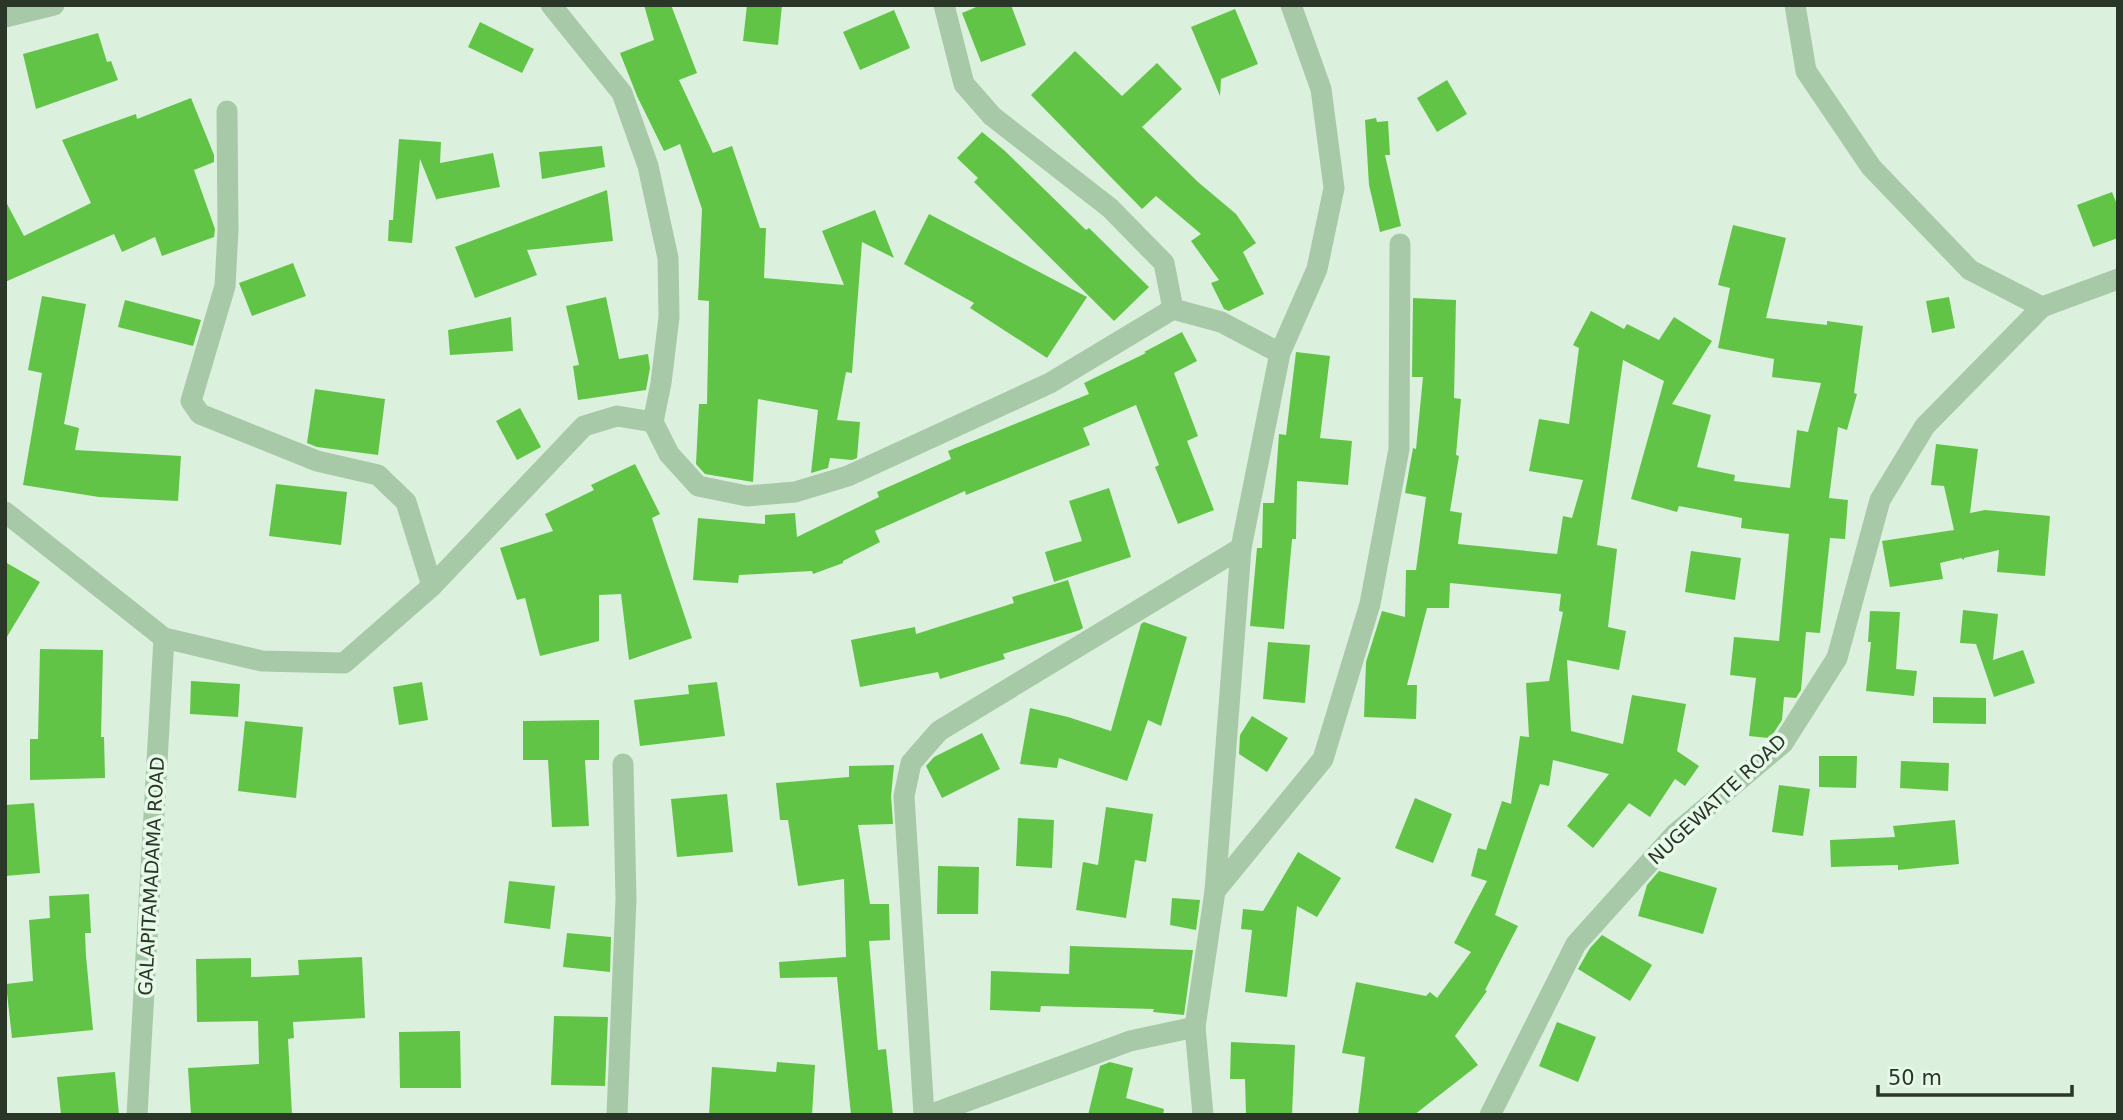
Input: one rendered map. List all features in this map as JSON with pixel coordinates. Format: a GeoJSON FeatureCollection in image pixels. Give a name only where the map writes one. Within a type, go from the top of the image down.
{"type":"FeatureCollection","features":[{"type":"Feature","properties":{"kind":"street"},"geometry":{"type":"LineString","coordinates":[[5,17],[54,5]]}},
{"type":"Feature","properties":{"kind":"street"},"geometry":{"type":"LineString","coordinates":[[551,5],[622,93],[648,166],[668,258],[669,317],[653,422],[670,454],[698,486],[747,496],[795,492],[848,476],[1050,383],[1173,309],[1221,322],[1280,353]]}},
{"type":"Feature","properties":{"kind":"street"},"geometry":{"type":"LineString","coordinates":[[944,5],[964,84],[992,116],[1110,208],[1164,263],[1173,309]]}},
{"type":"Feature","properties":{"kind":"street"},"geometry":{"type":"LineString","coordinates":[[1203,1115],[1195,1027],[1215,891],[1241,548],[1280,353],[1317,269],[1334,188],[1321,89],[1291,5]]}},
{"type":"Feature","properties":{"kind":"street"},"geometry":{"type":"LineString","coordinates":[[1795,5],[1806,71],[1871,167],[1970,270],[2042,307],[2118,279]]}},
{"type":"Feature","properties":{"kind":"street"},"geometry":{"type":"LineString","coordinates":[[227,111],[228,230],[225,286],[191,401],[200,414],[317,461],[378,475],[406,502],[432,586]]}},
{"type":"Feature","properties":{"kind":"street"},"geometry":{"type":"LineString","coordinates":[[1215,891],[1323,759],[1370,604],[1399,449],[1400,244]]}},
{"type":"Feature","properties":{"kind":"street","name":"NUGEWATTE ROAD"},"geometry":{"type":"LineString","coordinates":[[1490,1115],[1576,944],[1675,834],[1783,743],[1837,658],[1880,500],[1925,426],[2042,307]]}},
{"type":"Feature","properties":{"kind":"street"},"geometry":{"type":"LineString","coordinates":[[5,512],[164,638],[262,661],[344,663],[432,586],[584,426],[617,416],[653,422]]}},
{"type":"Feature","properties":{"kind":"street"},"geometry":{"type":"LineString","coordinates":[[1195,1027],[1130,1041],[926,1115],[904,796],[911,763],[939,731],[1241,548]]}},
{"type":"Feature","properties":{"kind":"street","name":"GALAPITAMADAMA ROAD"},"geometry":{"type":"LineString","coordinates":[[137,1115],[164,638]]}},
{"type":"Feature","properties":{"kind":"street"},"geometry":{"type":"LineString","coordinates":[[617,1115],[626,899],[623,764]]}},
{"type":"Feature","properties":{"kind":"building"},"geometry":{"type":"Polygon","coordinates":[[[644,5],[671,5],[697,73],[679,80],[713,153],[732,146],[760,228],[766,228],[764,278],[844,285],[822,231],[875,210],[894,258],[862,242],[852,373],[846,372],[837,420],[860,422],[857,458],[830,458],[828,468],[811,473],[818,410],[758,399],[753,482],[705,474],[696,464],[699,404],[707,404],[709,301],[698,300],[702,209],[680,144],[664,151],[637,96],[620,53],[654,40],[644,5]]]}},
{"type":"Feature","properties":{"kind":"building"},"geometry":{"type":"Polygon","coordinates":[[[747,5],[782,5],[778,45],[743,41],[747,5]]]}},
{"type":"Feature","properties":{"kind":"building"},"geometry":{"type":"Polygon","coordinates":[[[981,5],[1011,5],[1026,45],[981,62],[962,13],[981,5]]]}},
{"type":"Feature","properties":{"kind":"building"},"geometry":{"type":"Polygon","coordinates":[[[1235,9],[1258,64],[1221,79],[1220,96],[1191,27],[1235,9]]]}},
{"type":"Feature","properties":{"kind":"building"},"geometry":{"type":"Polygon","coordinates":[[[894,10],[910,48],[860,70],[843,32],[894,10]]]}},
{"type":"Feature","properties":{"kind":"building"},"geometry":{"type":"Polygon","coordinates":[[[480,22],[534,49],[522,73],[468,47],[480,22]]]}},
{"type":"Feature","properties":{"kind":"building"},"geometry":{"type":"Polygon","coordinates":[[[98,33],[107,62],[111,61],[118,80],[36,109],[23,54],[98,33]]]}},
{"type":"Feature","properties":{"kind":"building"},"geometry":{"type":"Polygon","coordinates":[[[1075,51],[1122,96],[1157,63],[1182,89],[1142,127],[1198,182],[1236,214],[1256,243],[1243,252],[1264,294],[1229,311],[1224,309],[1211,283],[1219,280],[1191,241],[1201,234],[1156,196],[1142,209],[1031,95],[1075,51]]]}},
{"type":"Feature","properties":{"kind":"building"},"geometry":{"type":"Polygon","coordinates":[[[1447,80],[1467,114],[1437,132],[1417,98],[1447,80]]]}},
{"type":"Feature","properties":{"kind":"building"},"geometry":{"type":"Polygon","coordinates":[[[191,98],[214,155],[214,162],[194,170],[215,229],[214,237],[162,256],[155,237],[122,252],[114,234],[5,282],[5,200],[24,236],[91,203],[62,140],[136,114],[137,119],[191,98]]]}},
{"type":"Feature","properties":{"kind":"building"},"geometry":{"type":"Polygon","coordinates":[[[1376,118],[1377,122],[1388,121],[1390,155],[1385,155],[1401,226],[1380,232],[1369,185],[1365,120],[1376,118]]]}},
{"type":"Feature","properties":{"kind":"building"},"geometry":{"type":"Polygon","coordinates":[[[982,132],[1086,230],[1089,228],[1149,287],[1114,321],[974,182],[978,178],[957,158],[982,132]]]}},
{"type":"Feature","properties":{"kind":"building"},"geometry":{"type":"Polygon","coordinates":[[[399,139],[441,142],[440,163],[493,153],[500,187],[437,201],[420,159],[412,243],[388,241],[389,220],[393,220],[399,139]]]}},
{"type":"Feature","properties":{"kind":"building"},"geometry":{"type":"Polygon","coordinates":[[[602,146],[605,167],[542,179],[539,152],[602,146]]]}},
{"type":"Feature","properties":{"kind":"building"},"geometry":{"type":"Polygon","coordinates":[[[607,190],[613,241],[527,250],[537,275],[475,298],[455,247],[607,190]]]}},
{"type":"Feature","properties":{"kind":"building"},"geometry":{"type":"Polygon","coordinates":[[[2112,192],[2118,207],[2118,238],[2093,247],[2077,205],[2112,192]]]}},
{"type":"Feature","properties":{"kind":"building"},"geometry":{"type":"Polygon","coordinates":[[[929,214],[1087,297],[1047,358],[970,308],[974,303],[904,264],[929,214]]]}},
{"type":"Feature","properties":{"kind":"building"},"geometry":{"type":"Polygon","coordinates":[[[1733,225],[1786,238],[1766,318],[1863,326],[1854,393],[1857,394],[1847,430],[1838,427],[1829,498],[1848,500],[1845,539],[1830,538],[1820,633],[1806,632],[1801,690],[1796,698],[1784,697],[1782,720],[1773,734],[1768,738],[1749,736],[1756,678],[1730,675],[1734,637],[1779,641],[1789,534],[1741,528],[1742,518],[1679,506],[1677,512],[1631,499],[1664,381],[1623,360],[1597,545],[1617,549],[1608,627],[1626,631],[1619,670],[1567,660],[1571,731],[1623,744],[1632,695],[1686,704],[1677,751],[1699,766],[1685,786],[1675,779],[1650,817],[1629,803],[1593,848],[1567,826],[1609,774],[1553,760],[1549,786],[1540,784],[1495,915],[1518,926],[1485,990],[1487,991],[1455,1036],[1478,1065],[1414,1115],[1358,1115],[1365,1057],[1342,1053],[1356,982],[1426,996],[1430,992],[1437,998],[1471,952],[1454,943],[1487,881],[1471,876],[1478,848],[1486,850],[1502,801],[1511,804],[1520,736],[1529,737],[1526,683],[1549,681],[1563,612],[1559,611],[1561,594],[1450,583],[1449,608],[1427,608],[1407,685],[1417,685],[1416,719],[1364,717],[1366,662],[1382,611],[1405,617],[1406,570],[1416,570],[1426,497],[1405,493],[1413,448],[1416,449],[1423,377],[1412,377],[1413,298],[1456,300],[1454,398],[1461,399],[1456,455],[1459,456],[1450,511],[1462,513],[1458,544],[1557,554],[1563,516],[1572,518],[1583,480],[1529,471],[1539,419],[1569,424],[1579,348],[1573,345],[1591,311],[1624,329],[1627,324],[1659,340],[1674,317],[1712,341],[1672,404],[1711,415],[1697,467],[1735,475],[1734,481],[1790,488],[1797,430],[1808,432],[1821,383],[1772,377],[1774,359],[1718,348],[1730,288],[1718,285],[1733,225]]]}},
{"type":"Feature","properties":{"kind":"building"},"geometry":{"type":"Polygon","coordinates":[[[293,263],[306,296],[252,316],[239,283],[293,263]]]}},
{"type":"Feature","properties":{"kind":"building"},"geometry":{"type":"Polygon","coordinates":[[[42,296],[86,304],[64,424],[79,428],[75,450],[181,456],[178,501],[99,497],[23,485],[42,373],[28,370],[42,296]]]}},
{"type":"Feature","properties":{"kind":"building"},"geometry":{"type":"Polygon","coordinates":[[[606,297],[619,359],[648,354],[650,368],[646,390],[578,400],[573,366],[579,365],[566,306],[606,297]]]}},
{"type":"Feature","properties":{"kind":"building"},"geometry":{"type":"Polygon","coordinates":[[[1949,297],[1955,328],[1932,333],[1926,301],[1949,297]]]}},
{"type":"Feature","properties":{"kind":"building"},"geometry":{"type":"Polygon","coordinates":[[[125,300],[201,320],[193,346],[118,327],[125,300]]]}},
{"type":"Feature","properties":{"kind":"building"},"geometry":{"type":"Polygon","coordinates":[[[511,317],[513,351],[450,355],[448,330],[511,317]]]}},
{"type":"Feature","properties":{"kind":"building"},"geometry":{"type":"Polygon","coordinates":[[[1182,332],[1197,361],[1174,373],[1198,436],[1187,441],[1214,510],[1178,524],[1155,467],[1159,465],[1136,405],[1083,428],[1090,445],[966,495],[965,491],[875,531],[880,542],[843,563],[813,574],[812,571],[739,575],[738,583],[693,580],[698,518],[765,524],[765,515],[795,513],[797,537],[879,497],[877,492],[951,459],[948,451],[1089,394],[1084,383],[1182,332]]]}},
{"type":"Feature","properties":{"kind":"building"},"geometry":{"type":"Polygon","coordinates":[[[1296,352],[1330,356],[1320,438],[1352,441],[1348,485],[1297,481],[1296,539],[1292,539],[1284,629],[1250,626],[1257,548],[1262,548],[1263,503],[1274,503],[1279,434],[1286,435],[1296,352]]]}},
{"type":"Feature","properties":{"kind":"building"},"geometry":{"type":"Polygon","coordinates":[[[315,389],[385,399],[378,455],[317,447],[307,443],[315,389]]]}},
{"type":"Feature","properties":{"kind":"building"},"geometry":{"type":"Polygon","coordinates":[[[520,408],[541,447],[517,460],[496,421],[520,408]]]}},
{"type":"Feature","properties":{"kind":"building"},"geometry":{"type":"Polygon","coordinates":[[[1936,444],[1978,449],[1970,513],[1985,510],[2050,516],[2045,576],[1997,572],[1999,550],[1964,560],[1961,558],[1940,563],[1943,579],[1890,587],[1882,541],[1954,530],[1944,486],[1931,485],[1936,444]]]}},
{"type":"Feature","properties":{"kind":"building"},"geometry":{"type":"Polygon","coordinates":[[[635,464],[660,514],[652,518],[692,638],[629,660],[621,594],[599,595],[599,641],[540,656],[525,598],[517,600],[500,548],[553,531],[545,514],[594,490],[591,485],[635,464]]]}},
{"type":"Feature","properties":{"kind":"building"},"geometry":{"type":"Polygon","coordinates":[[[276,484],[347,492],[341,545],[269,536],[276,484]]]}},
{"type":"Feature","properties":{"kind":"building"},"geometry":{"type":"Polygon","coordinates":[[[1109,488],[1131,557],[1054,582],[1045,552],[1082,541],[1069,501],[1109,488]]]}},
{"type":"Feature","properties":{"kind":"building"},"geometry":{"type":"Polygon","coordinates":[[[1691,551],[1741,558],[1735,600],[1685,592],[1691,551]]]}},
{"type":"Feature","properties":{"kind":"building"},"geometry":{"type":"Polygon","coordinates":[[[5,562],[40,582],[5,640],[5,562]]]}},
{"type":"Feature","properties":{"kind":"building"},"geometry":{"type":"Polygon","coordinates":[[[1068,580],[1083,628],[1080,630],[1003,654],[1005,659],[940,679],[938,672],[860,687],[851,640],[915,627],[916,634],[1014,603],[1012,597],[1068,580]]]}},
{"type":"Feature","properties":{"kind":"building"},"geometry":{"type":"Polygon","coordinates":[[[1963,610],[1998,614],[1993,660],[2023,650],[2035,683],[1994,697],[1976,644],[1960,643],[1963,610]]]}},
{"type":"Feature","properties":{"kind":"building"},"geometry":{"type":"Polygon","coordinates":[[[1870,611],[1900,612],[1896,669],[1917,671],[1914,696],[1866,691],[1871,642],[1868,642],[1870,611]]]}},
{"type":"Feature","properties":{"kind":"building"},"geometry":{"type":"Polygon","coordinates":[[[1144,622],[1187,637],[1161,726],[1148,720],[1127,781],[1059,758],[1057,768],[1020,764],[1030,708],[1111,731],[1141,624],[1144,622]]]}},
{"type":"Feature","properties":{"kind":"building"},"geometry":{"type":"Polygon","coordinates":[[[1268,642],[1310,645],[1305,703],[1263,699],[1268,642]]]}},
{"type":"Feature","properties":{"kind":"building"},"geometry":{"type":"Polygon","coordinates":[[[40,649],[103,650],[101,737],[104,737],[105,778],[30,780],[30,739],[38,739],[40,649]]]}},
{"type":"Feature","properties":{"kind":"building"},"geometry":{"type":"Polygon","coordinates":[[[191,681],[240,684],[238,717],[190,714],[191,681]]]}},
{"type":"Feature","properties":{"kind":"building"},"geometry":{"type":"Polygon","coordinates":[[[422,682],[428,720],[399,725],[393,687],[422,682]]]}},
{"type":"Feature","properties":{"kind":"building"},"geometry":{"type":"Polygon","coordinates":[[[717,682],[725,736],[640,746],[634,700],[689,694],[688,685],[717,682]]]}},
{"type":"Feature","properties":{"kind":"building"},"geometry":{"type":"Polygon","coordinates":[[[1933,697],[1986,698],[1986,724],[1933,723],[1933,697]]]}},
{"type":"Feature","properties":{"kind":"building"},"geometry":{"type":"Polygon","coordinates":[[[1252,716],[1288,738],[1267,772],[1239,754],[1240,735],[1252,716]]]}},
{"type":"Feature","properties":{"kind":"building"},"geometry":{"type":"Polygon","coordinates":[[[599,720],[599,760],[585,760],[589,826],[552,827],[548,760],[523,760],[523,721],[599,720]]]}},
{"type":"Feature","properties":{"kind":"building"},"geometry":{"type":"Polygon","coordinates":[[[245,721],[303,727],[296,798],[238,791],[245,721]]]}},
{"type":"Feature","properties":{"kind":"building"},"geometry":{"type":"Polygon","coordinates":[[[982,733],[1000,769],[942,798],[926,766],[934,757],[982,733]]]}},
{"type":"Feature","properties":{"kind":"building"},"geometry":{"type":"Polygon","coordinates":[[[1819,756],[1857,756],[1856,788],[1819,787],[1819,756]]]}},
{"type":"Feature","properties":{"kind":"building"},"geometry":{"type":"Polygon","coordinates":[[[1901,761],[1949,763],[1948,791],[1900,788],[1901,761]]]}},
{"type":"Feature","properties":{"kind":"building"},"geometry":{"type":"Polygon","coordinates":[[[894,765],[891,796],[893,824],[858,825],[870,904],[889,904],[890,940],[869,941],[878,1050],[886,1049],[893,1115],[851,1115],[837,977],[780,978],[779,962],[846,957],[844,879],[798,886],[788,820],[780,820],[776,783],[849,777],[849,766],[894,765]]]}},
{"type":"Feature","properties":{"kind":"building"},"geometry":{"type":"Polygon","coordinates":[[[1779,785],[1810,789],[1803,836],[1772,832],[1779,785]]]}},
{"type":"Feature","properties":{"kind":"building"},"geometry":{"type":"Polygon","coordinates":[[[727,794],[733,852],[677,857],[671,799],[727,794]]]}},
{"type":"Feature","properties":{"kind":"building"},"geometry":{"type":"Polygon","coordinates":[[[1415,798],[1452,814],[1433,863],[1395,848],[1415,798]]]}},
{"type":"Feature","properties":{"kind":"building"},"geometry":{"type":"Polygon","coordinates":[[[34,803],[40,873],[5,876],[5,805],[34,803]]]}},
{"type":"Feature","properties":{"kind":"building"},"geometry":{"type":"Polygon","coordinates":[[[1106,807],[1153,814],[1146,862],[1135,860],[1126,918],[1076,910],[1083,862],[1098,865],[1106,807]]]}},
{"type":"Feature","properties":{"kind":"building"},"geometry":{"type":"Polygon","coordinates":[[[1018,818],[1054,820],[1052,868],[1016,866],[1018,818]]]}},
{"type":"Feature","properties":{"kind":"building"},"geometry":{"type":"Polygon","coordinates":[[[1955,820],[1959,864],[1898,870],[1898,865],[1831,867],[1830,840],[1895,837],[1893,826],[1955,820]]]}},
{"type":"Feature","properties":{"kind":"building"},"geometry":{"type":"Polygon","coordinates":[[[1298,852],[1341,878],[1317,917],[1297,906],[1287,997],[1245,992],[1252,930],[1241,929],[1243,909],[1263,911],[1298,852]]]}},
{"type":"Feature","properties":{"kind":"building"},"geometry":{"type":"Polygon","coordinates":[[[938,866],[979,867],[978,914],[937,914],[938,866]]]}},
{"type":"Feature","properties":{"kind":"building"},"geometry":{"type":"Polygon","coordinates":[[[1659,871],[1717,888],[1703,934],[1638,916],[1647,885],[1659,871]]]}},
{"type":"Feature","properties":{"kind":"building"},"geometry":{"type":"Polygon","coordinates":[[[509,881],[555,886],[550,929],[504,923],[509,881]]]}},
{"type":"Feature","properties":{"kind":"building"},"geometry":{"type":"Polygon","coordinates":[[[89,894],[91,933],[85,933],[93,1030],[12,1038],[6,984],[33,981],[29,920],[50,918],[49,896],[89,894]]]}},
{"type":"Feature","properties":{"kind":"building"},"geometry":{"type":"Polygon","coordinates":[[[1172,898],[1200,900],[1196,930],[1170,925],[1172,898]]]}},
{"type":"Feature","properties":{"kind":"building"},"geometry":{"type":"Polygon","coordinates":[[[567,933],[611,937],[610,972],[563,967],[567,933]]]}},
{"type":"Feature","properties":{"kind":"building"},"geometry":{"type":"Polygon","coordinates":[[[1602,935],[1652,965],[1630,1001],[1578,969],[1590,948],[1602,935]]]}},
{"type":"Feature","properties":{"kind":"building"},"geometry":{"type":"Polygon","coordinates":[[[1070,946],[1193,950],[1184,1015],[1153,1012],[1154,1009],[1041,1006],[1040,1012],[990,1010],[991,971],[1069,974],[1070,946]]]}},
{"type":"Feature","properties":{"kind":"building"},"geometry":{"type":"Polygon","coordinates":[[[362,957],[365,1018],[293,1022],[294,1038],[288,1039],[292,1115],[191,1115],[188,1068],[259,1064],[258,1021],[197,1022],[196,959],[251,958],[251,977],[299,975],[298,960],[362,957]]]}},
{"type":"Feature","properties":{"kind":"building"},"geometry":{"type":"Polygon","coordinates":[[[554,1016],[608,1017],[605,1086],[551,1085],[554,1016]]]}},
{"type":"Feature","properties":{"kind":"building"},"geometry":{"type":"Polygon","coordinates":[[[1557,1022],[1596,1037],[1578,1082],[1539,1066],[1557,1022]]]}},
{"type":"Feature","properties":{"kind":"building"},"geometry":{"type":"Polygon","coordinates":[[[460,1031],[461,1088],[400,1088],[399,1032],[460,1031]]]}},
{"type":"Feature","properties":{"kind":"building"},"geometry":{"type":"Polygon","coordinates":[[[1231,1042],[1295,1045],[1292,1115],[1246,1115],[1245,1079],[1230,1079],[1231,1042]]]}},
{"type":"Feature","properties":{"kind":"building"},"geometry":{"type":"Polygon","coordinates":[[[777,1062],[815,1065],[812,1115],[709,1115],[712,1067],[776,1072],[777,1062]]]}},
{"type":"Feature","properties":{"kind":"building"},"geometry":{"type":"Polygon","coordinates":[[[1110,1062],[1133,1068],[1126,1098],[1164,1109],[1163,1115],[1088,1115],[1100,1066],[1110,1062]]]}},
{"type":"Feature","properties":{"kind":"building"},"geometry":{"type":"Polygon","coordinates":[[[115,1072],[119,1115],[61,1115],[57,1077],[115,1072]]]}}]}
